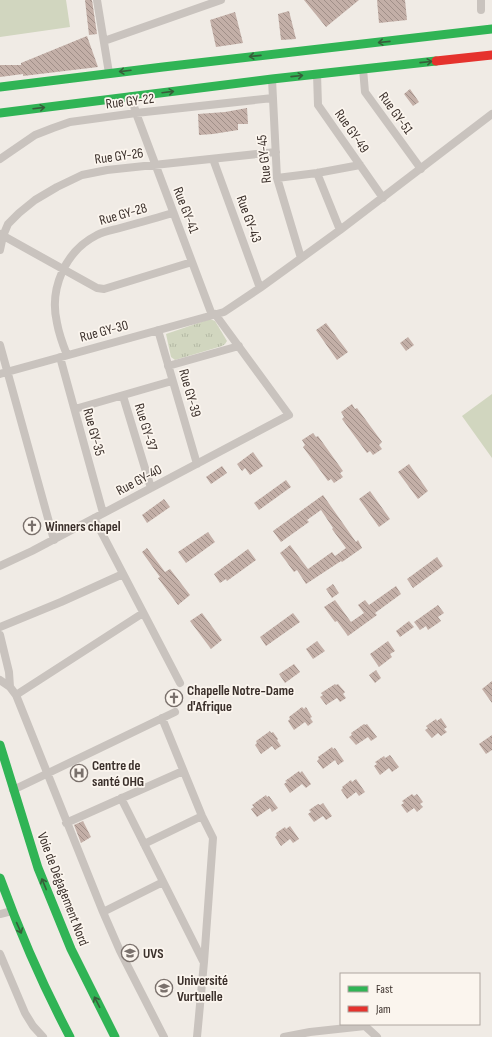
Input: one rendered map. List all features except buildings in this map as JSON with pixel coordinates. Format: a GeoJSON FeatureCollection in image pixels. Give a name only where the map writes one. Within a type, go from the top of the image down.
{"type":"FeatureCollection","features":[{"type":"Feature","properties":{"kind":"main road"},"geometry":{"type":"LineString","coordinates":[[0,87],[492,29]]}},
{"type":"Feature","properties":{"kind":"main road"},"geometry":{"type":"LineString","coordinates":[[0,113],[272,79],[492,55]]}},
{"type":"Feature","properties":{"kind":"main road","name":"Voie de Dégagement Nord"},"geometry":{"type":"LineString","coordinates":[[0,745],[38,868],[51,902],[71,949],[115,1037]]}},
{"type":"Feature","properties":{"kind":"main road"},"geometry":{"type":"LineString","coordinates":[[0,878],[12,911],[70,1037]]}},
{"type":"Feature","properties":{"kind":"street"},"geometry":{"type":"LineString","coordinates":[[97,0],[109,73]]}},
{"type":"Feature","properties":{"kind":"street"},"geometry":{"type":"LineString","coordinates":[[104,41],[221,0]]}},
{"type":"Feature","properties":{"kind":"street"},"geometry":{"type":"LineString","coordinates":[[481,0],[481,10]]}},
{"type":"Feature","properties":{"kind":"street","name":"Rue GY-51"},"geometry":{"type":"LineString","coordinates":[[363,69],[365,92],[421,169]]}},
{"type":"Feature","properties":{"kind":"street","name":"Rue GY-49"},"geometry":{"type":"LineString","coordinates":[[317,74],[318,105],[383,198]]}},
{"type":"Feature","properties":{"kind":"street","name":"Rue GY-45"},"geometry":{"type":"LineString","coordinates":[[272,79],[277,178],[301,258]]}},
{"type":"Feature","properties":{"kind":"street","name":"Rue GY-41"},"geometry":{"type":"LineString","coordinates":[[130,96],[173,213],[214,315],[239,346],[289,415]]}},
{"type":"Feature","properties":{"kind":"street","name":"Rue GY-22"},"geometry":{"type":"LineString","coordinates":[[0,159],[36,135],[70,122],[273,98]]}},
{"type":"Feature","properties":{"kind":"street","name":"Rue GY-30"},"geometry":{"type":"LineString","coordinates":[[3,373],[224,312],[340,230],[492,114]]}},
{"type":"Feature","properties":{"kind":"street","name":"Rue GY-26"},"geometry":{"type":"LineString","coordinates":[[0,250],[2,235],[8,224],[18,213],[35,200],[82,175],[107,170],[155,164],[276,152]]}},
{"type":"Feature","properties":{"kind":"street","name":"Rue GY-43"},"geometry":{"type":"LineString","coordinates":[[213,159],[260,288]]}},
{"type":"Feature","properties":{"kind":"street"},"geometry":{"type":"LineString","coordinates":[[277,178],[317,173],[360,165]]}},
{"type":"Feature","properties":{"kind":"street"},"geometry":{"type":"LineString","coordinates":[[317,173],[340,230]]}},
{"type":"Feature","properties":{"kind":"street","name":"Rue GY-28"},"geometry":{"type":"LineString","coordinates":[[64,356],[56,323],[55,305],[57,284],[69,259],[76,251],[97,235],[173,213]]}},
{"type":"Feature","properties":{"kind":"street"},"geometry":{"type":"LineString","coordinates":[[2,235],[97,288],[104,289],[192,262]]}},
{"type":"Feature","properties":{"kind":"street","name":"Rue GY-39"},"geometry":{"type":"LineString","coordinates":[[158,330],[197,464]]}},
{"type":"Feature","properties":{"kind":"street"},"geometry":{"type":"LineString","coordinates":[[0,345],[3,373],[54,540]]}},
{"type":"Feature","properties":{"kind":"street"},"geometry":{"type":"LineString","coordinates":[[168,366],[239,346]]}},
{"type":"Feature","properties":{"kind":"street","name":"Rue GY-35"},"geometry":{"type":"LineString","coordinates":[[64,356],[75,409],[103,513]]}},
{"type":"Feature","properties":{"kind":"street"},"geometry":{"type":"LineString","coordinates":[[75,409],[172,381]]}},
{"type":"Feature","properties":{"kind":"street","name":"Rue GY-37"},"geometry":{"type":"LineString","coordinates":[[122,396],[151,488]]}},
{"type":"Feature","properties":{"kind":"street","name":"Rue GY-40"},"geometry":{"type":"LineString","coordinates":[[0,566],[54,540],[289,415]]}},
{"type":"Feature","properties":{"kind":"street"},"geometry":{"type":"LineString","coordinates":[[94,518],[180,683]]}},
{"type":"Feature","properties":{"kind":"street"},"geometry":{"type":"LineString","coordinates":[[0,627],[123,574]]}},
{"type":"Feature","properties":{"kind":"street"},"geometry":{"type":"LineString","coordinates":[[16,695],[143,612]]}},
{"type":"Feature","properties":{"kind":"street"},"geometry":{"type":"LineString","coordinates":[[0,635],[9,672],[10,687]]}},
{"type":"Feature","properties":{"kind":"street"},"geometry":{"type":"LineString","coordinates":[[0,680],[10,687],[16,695],[102,912],[120,951],[164,1037]]}},
{"type":"Feature","properties":{"kind":"street"},"geometry":{"type":"LineString","coordinates":[[14,790],[175,712]]}},
{"type":"Feature","properties":{"kind":"street"},"geometry":{"type":"LineString","coordinates":[[162,718],[202,816],[213,838],[197,1037]]}},
{"type":"Feature","properties":{"kind":"street"},"geometry":{"type":"LineString","coordinates":[[66,823],[183,771]]}},
{"type":"Feature","properties":{"kind":"street"},"geometry":{"type":"LineString","coordinates":[[121,798],[204,962]]}},
{"type":"Feature","properties":{"kind":"street"},"geometry":{"type":"LineString","coordinates":[[144,844],[202,816]]}},
{"type":"Feature","properties":{"kind":"street"},"geometry":{"type":"LineString","coordinates":[[102,912],[164,882]]}},
{"type":"Feature","properties":{"kind":"street"},"geometry":{"type":"LineString","coordinates":[[0,914],[12,911]]}},
{"type":"Feature","properties":{"kind":"street"},"geometry":{"type":"LineString","coordinates":[[0,954],[25,1013],[33,1026],[43,1037]]}},
{"type":"Feature","properties":{"kind":"street"},"geometry":{"type":"LineString","coordinates":[[284,1037],[310,1032],[365,1026],[377,1037]]}},
{"type":"Feature","properties":{"kind":"green space"},"geometry":{"type":"Polygon","coordinates":[[[0,0],[66,0],[70,27],[0,37],[0,0]]]}},
{"type":"Feature","properties":{"kind":"green space"},"geometry":{"type":"Polygon","coordinates":[[[210,319],[215,321],[227,341],[225,344],[175,360],[171,357],[166,334],[210,319]]]}},
{"type":"Feature","properties":{"kind":"green space"},"geometry":{"type":"Polygon","coordinates":[[[492,394],[492,458],[462,416],[492,394]]]}},
{"type":"Feature","properties":{"kind":"traffic: fast"},"geometry":{"type":"LineString","coordinates":[[0,87],[492,29]]}},
{"type":"Feature","properties":{"kind":"traffic: fast"},"geometry":{"type":"LineString","coordinates":[[0,113],[272,79],[436,61]]}},
{"type":"Feature","properties":{"kind":"traffic: fast"},"geometry":{"type":"LineString","coordinates":[[0,745],[38,868],[71,949],[115,1037]]}},
{"type":"Feature","properties":{"kind":"traffic: fast"},"geometry":{"type":"LineString","coordinates":[[0,878],[32,959],[70,1037]]}},
{"type":"Feature","properties":{"kind":"traffic: jam"},"geometry":{"type":"LineString","coordinates":[[436,61],[492,55]]}},
{"type":"Feature","properties":{"kind":"place","name":"Winners chapel"},"geometry":{"type":"Point","coordinates":[32,526]}},
{"type":"Feature","properties":{"kind":"place","name":"Chapelle Notre-Dame d'Afrique"},"geometry":{"type":"Point","coordinates":[174,698]}},
{"type":"Feature","properties":{"kind":"place","name":"Centre de santé OHG"},"geometry":{"type":"Point","coordinates":[79,773]}},
{"type":"Feature","properties":{"kind":"place","name":"UVS"},"geometry":{"type":"Point","coordinates":[130,953]}},
{"type":"Feature","properties":{"kind":"place","name":"Université Vurtuelle"},"geometry":{"type":"Point","coordinates":[164,988]}}]}
